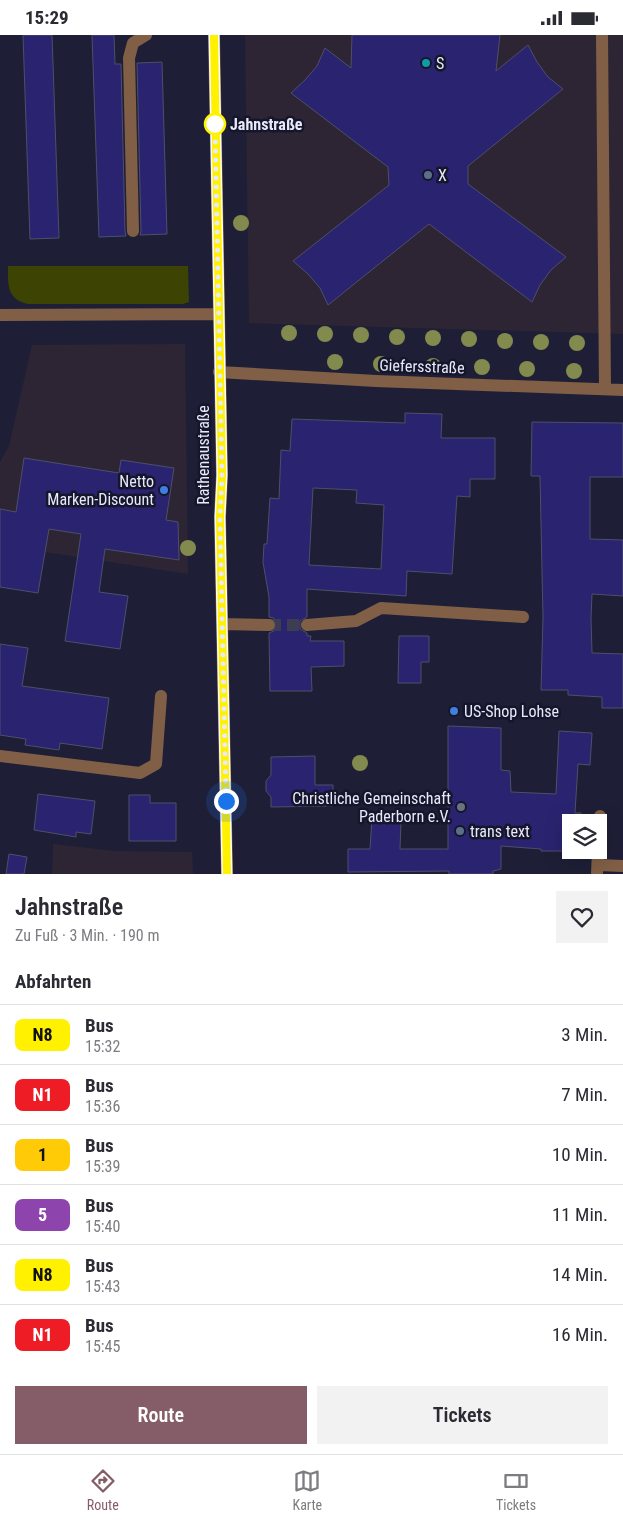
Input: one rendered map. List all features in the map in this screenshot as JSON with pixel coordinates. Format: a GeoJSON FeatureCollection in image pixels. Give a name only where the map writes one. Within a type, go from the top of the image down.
{"type":"FeatureCollection","features":[{"type":"Feature","properties":{"kind":"street"},"geometry":{"type":"LineString","coordinates":[[133,231],[129,58],[133,43],[146,35]]}},
{"type":"Feature","properties":{"kind":"street","name":"Rathenaustraße"},"geometry":{"type":"LineString","coordinates":[[214,35],[227,874]]}},
{"type":"Feature","properties":{"kind":"street"},"geometry":{"type":"LineString","coordinates":[[602,35],[605,389]]}},
{"type":"Feature","properties":{"kind":"street"},"geometry":{"type":"LineString","coordinates":[[0,314],[218,314]]}},
{"type":"Feature","properties":{"kind":"street","name":"Giefersstraße"},"geometry":{"type":"LineString","coordinates":[[219,372],[376,381],[623,390]]}},
{"type":"Feature","properties":{"kind":"street"},"geometry":{"type":"LineString","coordinates":[[307,625],[356,621],[381,608],[523,617]]}},
{"type":"Feature","properties":{"kind":"street"},"geometry":{"type":"LineString","coordinates":[[223,625],[269,625]]}},
{"type":"Feature","properties":{"kind":"street"},"geometry":{"type":"LineString","coordinates":[[0,756],[140,773],[156,764],[161,696]]}},
{"type":"Feature","properties":{"kind":"street"},"geometry":{"type":"LineString","coordinates":[[598,869],[623,866]]}},
{"type":"Feature","properties":{"kind":"shaded area"},"geometry":{"type":"Polygon","coordinates":[[[245,35],[623,35],[623,334],[249,323],[245,35]]]}},
{"type":"Feature","properties":{"kind":"shaded area"},"geometry":{"type":"Polygon","coordinates":[[[185,344],[188,574],[0,545],[0,462],[9,446],[32,345],[185,344]]]}},
{"type":"Feature","properties":{"kind":"shaded area"},"geometry":{"type":"Polygon","coordinates":[[[53,844],[114,851],[192,852],[193,874],[52,874],[53,844]]]}},
{"type":"Feature","properties":{"kind":"green space"},"geometry":{"type":"Polygon","coordinates":[[[8,266],[188,266],[189,302],[183,304],[28,304],[21,302],[12,295],[9,285],[8,266]]]}},
{"type":"Feature","properties":{"kind":"building"},"geometry":{"type":"Polygon","coordinates":[[[23,35],[52,35],[59,238],[30,239],[23,35]]]}},
{"type":"Feature","properties":{"kind":"building"},"geometry":{"type":"Polygon","coordinates":[[[92,35],[114,35],[115,64],[121,64],[126,236],[99,237],[92,35]]]}},
{"type":"Feature","properties":{"kind":"building","name":"X"},"geometry":{"type":"Polygon","coordinates":[[[352,35],[500,35],[496,71],[528,45],[548,77],[563,89],[468,166],[468,184],[566,257],[551,270],[540,285],[532,302],[429,224],[328,305],[320,288],[293,261],[389,185],[388,167],[291,93],[317,66],[325,48],[351,68],[352,35]]]}},
{"type":"Feature","properties":{"kind":"building"},"geometry":{"type":"Polygon","coordinates":[[[162,62],[167,234],[140,235],[137,63],[162,62]]]}},
{"type":"Feature","properties":{"kind":"building"},"geometry":{"type":"Polygon","coordinates":[[[405,413],[442,414],[441,438],[495,438],[495,479],[470,479],[470,497],[457,496],[452,574],[407,571],[406,596],[307,589],[307,617],[300,621],[300,629],[307,633],[307,636],[311,636],[310,641],[344,641],[344,666],[311,667],[312,691],[270,691],[269,633],[276,630],[277,625],[274,618],[269,617],[269,597],[263,562],[264,544],[267,544],[270,498],[279,499],[281,450],[290,451],[292,419],[405,423],[405,413]],[[313,488],[309,565],[381,569],[384,505],[356,503],[357,490],[313,488]]]}},
{"type":"Feature","properties":{"kind":"building"},"geometry":{"type":"Polygon","coordinates":[[[532,422],[623,423],[623,477],[590,477],[590,539],[623,540],[623,596],[592,594],[591,618],[592,653],[623,654],[623,708],[602,708],[602,697],[568,695],[568,690],[541,690],[543,617],[540,476],[531,476],[532,422]]]}},
{"type":"Feature","properties":{"kind":"building"},"geometry":{"type":"Polygon","coordinates":[[[24,458],[119,473],[121,460],[174,468],[166,520],[178,522],[179,560],[105,549],[99,592],[128,596],[120,649],[65,641],[81,534],[49,529],[38,593],[0,587],[0,509],[16,512],[24,458]]]}},
{"type":"Feature","properties":{"kind":"building"},"geometry":{"type":"Polygon","coordinates":[[[399,636],[429,636],[429,662],[421,662],[421,683],[398,683],[399,636]]]}},
{"type":"Feature","properties":{"kind":"building"},"geometry":{"type":"Polygon","coordinates":[[[0,644],[28,648],[22,686],[109,698],[102,749],[60,743],[59,750],[25,745],[26,739],[0,735],[0,644]]]}},
{"type":"Feature","properties":{"kind":"building"},"geometry":{"type":"Polygon","coordinates":[[[448,726],[501,728],[501,770],[510,771],[511,792],[556,794],[559,731],[592,733],[590,765],[578,764],[575,813],[581,814],[562,814],[562,851],[541,851],[541,849],[501,846],[501,869],[493,871],[493,874],[449,874],[449,871],[348,872],[348,849],[370,849],[372,819],[401,821],[400,849],[448,849],[448,726]]]}},
{"type":"Feature","properties":{"kind":"building"},"geometry":{"type":"Polygon","coordinates":[[[315,756],[315,785],[333,785],[333,806],[271,807],[271,797],[266,791],[266,781],[271,775],[271,757],[315,756]]]}},
{"type":"Feature","properties":{"kind":"building"},"geometry":{"type":"Polygon","coordinates":[[[38,794],[95,801],[91,834],[76,832],[76,837],[34,830],[38,794]]]}},
{"type":"Feature","properties":{"kind":"building"},"geometry":{"type":"Polygon","coordinates":[[[129,795],[150,795],[150,803],[176,803],[176,841],[129,841],[129,795]]]}},
{"type":"Feature","properties":{"kind":"building"},"geometry":{"type":"Polygon","coordinates":[[[9,854],[27,857],[24,874],[6,874],[9,854]]]}},
{"type":"Feature","properties":{"kind":"tunnel"},"geometry":{"type":"LineString","coordinates":[[269,625],[307,625]]}},
{"type":"Feature","properties":{"kind":"bus line","name":"N8"},"geometry":{"type":"LineString","coordinates":[[214,35],[227,874]]}},
{"type":"Feature","properties":{"kind":"place","name":"S"},"geometry":{"type":"Point","coordinates":[426,63]}},
{"type":"Feature","properties":{"kind":"place","name":"Jahnstraße"},"geometry":{"type":"Point","coordinates":[215,124]}},
{"type":"Feature","properties":{"kind":"place","name":"X"},"geometry":{"type":"Point","coordinates":[428,175]}},
{"type":"Feature","properties":{"kind":"place","name":"Netto Marken-Discount"},"geometry":{"type":"Point","coordinates":[164,490]}},
{"type":"Feature","properties":{"kind":"place","name":"US-Shop Lohse"},"geometry":{"type":"Point","coordinates":[454,711]}},
{"type":"Feature","properties":{"kind":"place","name":"Christliche Gemeinschaft Paderborn e.V."},"geometry":{"type":"Point","coordinates":[461,807]}},
{"type":"Feature","properties":{"kind":"place","name":"trans text"},"geometry":{"type":"Point","coordinates":[460,831]}},
{"type":"Feature","properties":{"kind":"route"},"geometry":{"type":"LineString","coordinates":[[215,124],[226,801]]}}]}
